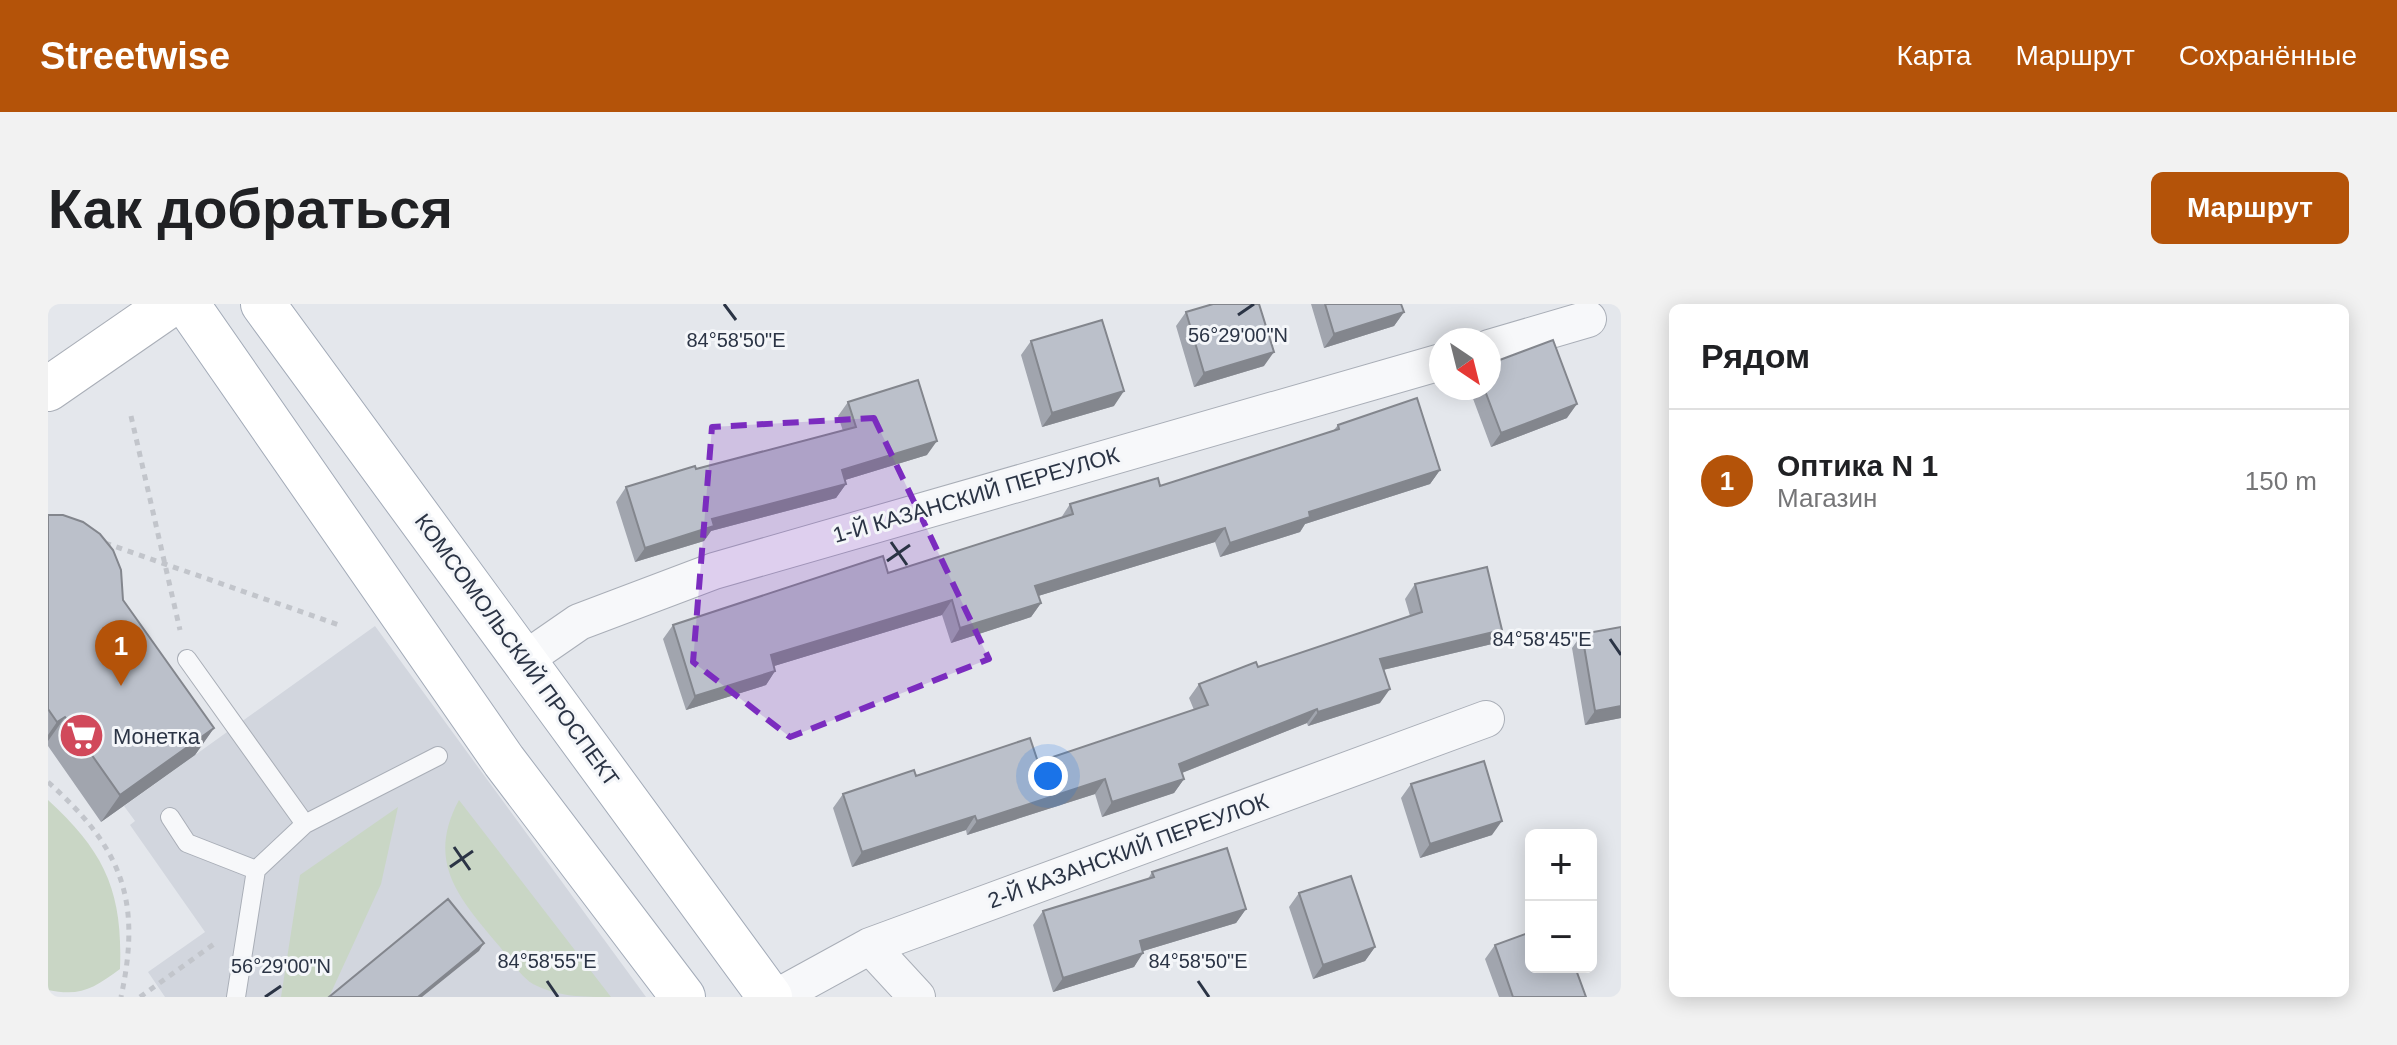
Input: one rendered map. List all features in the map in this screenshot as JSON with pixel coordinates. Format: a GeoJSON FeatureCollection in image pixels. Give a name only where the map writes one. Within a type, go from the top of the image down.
{"type":"FeatureCollection","features":[{"type":"Feature","properties":{"kind":"main road"},"geometry":{"type":"LineString","coordinates":[[48,389],[171,304]]}},
{"type":"Feature","properties":{"kind":"main road"},"geometry":{"type":"LineString","coordinates":[[187,304],[504,761],[683,997]]}},
{"type":"Feature","properties":{"kind":"main road","name":"КОМСОМОЛЬСКИЙ ПРОСПЕКТ"},"geometry":{"type":"LineString","coordinates":[[263,304],[770,997]]}},
{"type":"Feature","properties":{"kind":"street"},"geometry":{"type":"LineString","coordinates":[[1501,344],[1588,319]]}},
{"type":"Feature","properties":{"kind":"street","name":"1-Й КАЗАНСКИЙ ПЕРЕУЛОК"},"geometry":{"type":"LineString","coordinates":[[524,660],[579,622],[714,571],[1429,365]]}},
{"type":"Feature","properties":{"kind":"street","name":"2-Й КАЗАНСКИЙ ПЕРЕУЛОК"},"geometry":{"type":"LineString","coordinates":[[777,997],[870,946],[1486,719]]}},
{"type":"Feature","properties":{"kind":"street"},"geometry":{"type":"LineString","coordinates":[[870,946],[917,997]]}},
{"type":"Feature","properties":{"kind":"lane"},"geometry":{"type":"LineString","coordinates":[[187,659],[305,824]]}},
{"type":"Feature","properties":{"kind":"lane"},"geometry":{"type":"LineString","coordinates":[[236,997],[256,870],[305,824],[438,756]]}},
{"type":"Feature","properties":{"kind":"lane"},"geometry":{"type":"LineString","coordinates":[[170,817],[187,843],[256,870]]}},
{"type":"Feature","properties":{"kind":"path"},"geometry":{"type":"LineString","coordinates":[[131,416],[187,659]]}},
{"type":"Feature","properties":{"kind":"path"},"geometry":{"type":"LineString","coordinates":[[92,538],[342,626]]}},
{"type":"Feature","properties":{"kind":"path"},"geometry":{"type":"LineString","coordinates":[[48,782],[91,827],[119,869],[131,922],[129,961],[121,997]]}},
{"type":"Feature","properties":{"kind":"path"},"geometry":{"type":"LineString","coordinates":[[140,997],[175,972]]}},
{"type":"Feature","properties":{"kind":"highlighted area"},"geometry":{"type":"Polygon","coordinates":[[[874,418],[989,659],[790,737],[693,662],[712,427],[874,418]]]}},
{"type":"Feature","properties":{"kind":"shaded area"},"geometry":{"type":"Polygon","coordinates":[[[375,626],[646,997],[165,997],[148,972],[205,932],[130,825],[135,821],[124,806],[375,626]]]}},
{"type":"Feature","properties":{"kind":"green space"},"geometry":{"type":"Polygon","coordinates":[[[48,800],[68,819],[97,856],[114,895],[118,917],[120,969],[94,986],[78,991],[48,990],[48,800]]]}},
{"type":"Feature","properties":{"kind":"green space"},"geometry":{"type":"Polygon","coordinates":[[[459,800],[611,997],[561,994],[528,981],[472,913],[460,896],[446,862],[445,843],[449,822],[459,800]]]}},
{"type":"Feature","properties":{"kind":"green space"},"geometry":{"type":"Polygon","coordinates":[[[398,807],[381,884],[329,997],[281,997],[300,875],[398,807]]]}},
{"type":"Feature","properties":{"kind":"building"},"geometry":{"type":"Polygon","coordinates":[[[1213,304],[1259,304],[1274,352],[1204,373],[1186,312],[1213,304]]]}},
{"type":"Feature","properties":{"kind":"building"},"geometry":{"type":"Polygon","coordinates":[[[1325,304],[1401,304],[1404,312],[1334,334],[1325,304]]]}},
{"type":"Feature","properties":{"kind":"building"},"geometry":{"type":"Polygon","coordinates":[[[1102,320],[1124,391],[1052,413],[1031,341],[1102,320]]]}},
{"type":"Feature","properties":{"kind":"building"},"geometry":{"type":"Polygon","coordinates":[[[1553,340],[1577,404],[1501,433],[1489,400],[1501,400],[1501,360],[1553,340]]]}},
{"type":"Feature","properties":{"kind":"building"},"geometry":{"type":"Polygon","coordinates":[[[918,380],[937,441],[842,470],[846,484],[712,519],[714,526],[645,548],[626,487],[695,466],[696,469],[856,427],[848,402],[918,380]]]}},
{"type":"Feature","properties":{"kind":"building"},"geometry":{"type":"Polygon","coordinates":[[[1417,398],[1440,470],[1309,512],[1310,517],[1230,543],[1225,528],[1035,586],[1041,603],[960,628],[952,600],[771,655],[775,671],[695,696],[673,625],[883,556],[888,573],[1073,514],[1070,504],[1158,478],[1160,486],[1339,429],[1338,425],[1417,398]]]}},
{"type":"Feature","properties":{"kind":"building"},"geometry":{"type":"Polygon","coordinates":[[[48,515],[63,515],[83,522],[100,534],[113,550],[121,570],[123,600],[214,728],[120,795],[65,717],[57,722],[48,709],[48,515]]]}},
{"type":"Feature","properties":{"kind":"building"},"geometry":{"type":"Polygon","coordinates":[[[1487,567],[1502,630],[1380,659],[1390,689],[1318,712],[1317,709],[1179,764],[1184,779],[1112,802],[1105,779],[977,821],[975,816],[862,852],[843,794],[914,770],[916,776],[1030,738],[1038,762],[1208,705],[1199,684],[1256,662],[1258,667],[1422,612],[1415,584],[1487,567]]]}},
{"type":"Feature","properties":{"kind":"building"},"geometry":{"type":"Polygon","coordinates":[[[1621,627],[1621,706],[1595,711],[1582,634],[1621,627]]]}},
{"type":"Feature","properties":{"kind":"building"},"geometry":{"type":"Polygon","coordinates":[[[1484,761],[1502,821],[1430,844],[1411,784],[1484,761]]]}},
{"type":"Feature","properties":{"kind":"building"},"geometry":{"type":"Polygon","coordinates":[[[1227,848],[1246,909],[1140,941],[1143,953],[1063,978],[1043,911],[1154,877],[1152,872],[1227,848]]]}},
{"type":"Feature","properties":{"kind":"building"},"geometry":{"type":"Polygon","coordinates":[[[1351,876],[1375,947],[1323,965],[1299,893],[1351,876]]]}},
{"type":"Feature","properties":{"kind":"building"},"geometry":{"type":"Polygon","coordinates":[[[448,899],[484,943],[418,997],[329,997],[448,899]]]}},
{"type":"Feature","properties":{"kind":"building"},"geometry":{"type":"Polygon","coordinates":[[[1525,934],[1525,973],[1577,973],[1586,997],[1513,997],[1495,945],[1525,934]]]}},
{"type":"Feature","properties":{"kind":"place","name":"Оптика N 1"},"geometry":{"type":"Point","coordinates":[121,686]}},
{"type":"Feature","properties":{"kind":"place","name":"Монетка"},"geometry":{"type":"Point","coordinates":[82,736]}}]}
